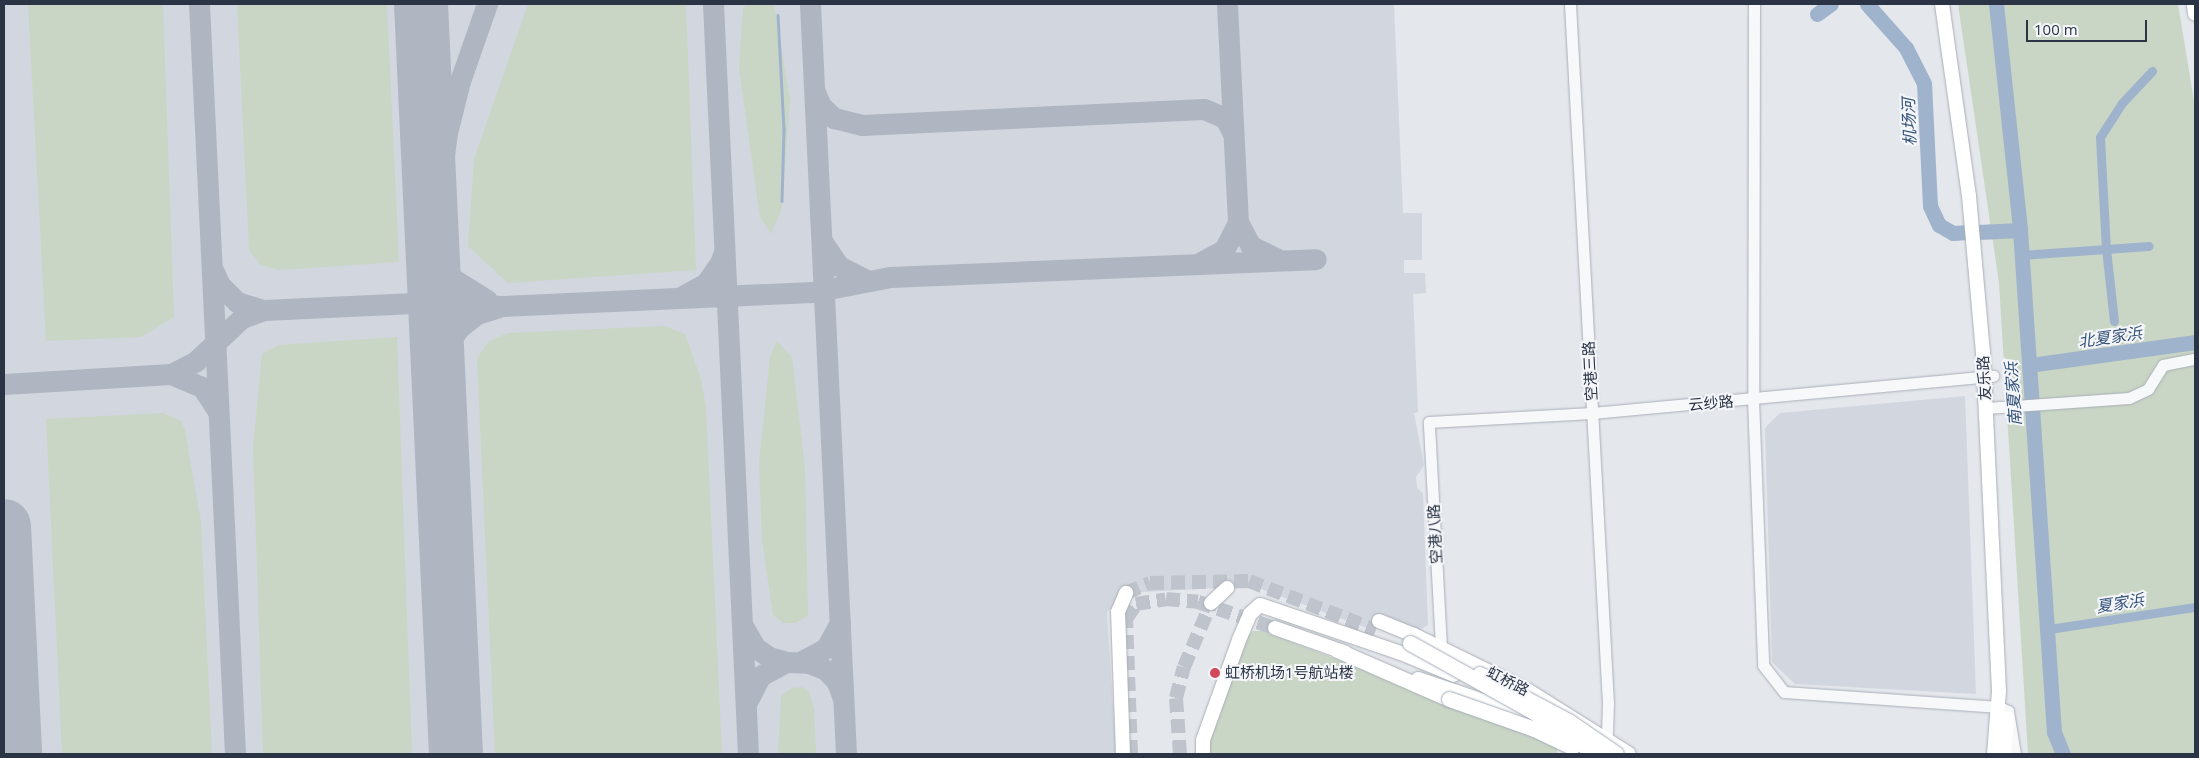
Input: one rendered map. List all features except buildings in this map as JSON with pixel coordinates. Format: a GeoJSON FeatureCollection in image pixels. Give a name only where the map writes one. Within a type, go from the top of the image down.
{"type":"FeatureCollection","features":[{"type":"Feature","properties":{"kind":"highway"},"geometry":{"type":"LineString","coordinates":[[2194,4],[2195,13]]}},
{"type":"Feature","properties":{"kind":"highway"},"geometry":{"type":"LineString","coordinates":[[1410,643],[1532,711],[1596,754]]}},
{"type":"Feature","properties":{"kind":"highway"},"geometry":{"type":"LineString","coordinates":[[1337,650],[1449,698],[1534,729],[1584,754]]}},
{"type":"Feature","properties":{"kind":"main road","name":"友乐路"},"geometry":{"type":"LineString","coordinates":[[1942,4],[1970,196],[1988,377]]}},
{"type":"Feature","properties":{"kind":"main road","name":"友乐路"},"geometry":{"type":"LineString","coordinates":[[1950,4],[1978,196],[1990,408],[2004,709],[2004,754]]}},
{"type":"Feature","properties":{"kind":"main road"},"geometry":{"type":"LineString","coordinates":[[1211,603],[1227,588]]}},
{"type":"Feature","properties":{"kind":"main road"},"geometry":{"type":"LineString","coordinates":[[1123,754],[1118,612],[1126,592]]}},
{"type":"Feature","properties":{"kind":"main road"},"geometry":{"type":"LineString","coordinates":[[1203,754],[1206,730],[1239,640],[1254,608],[1260,605],[1435,666],[1602,754]]}},
{"type":"Feature","properties":{"kind":"main road","name":"虹桥路"},"geometry":{"type":"LineString","coordinates":[[1617,754],[1569,721],[1522,696],[1410,643],[1378,625],[1441,647],[1527,690],[1607,738],[1629,754]]}},
{"type":"Feature","properties":{"kind":"main road"},"geometry":{"type":"LineString","coordinates":[[1274,628],[1548,724],[1561,736],[1563,754]]}},
{"type":"Feature","properties":{"kind":"main road"},"geometry":{"type":"LineString","coordinates":[[1354,637],[1395,645],[1441,647]]}},
{"type":"Feature","properties":{"kind":"main road","name":"友乐路"},"geometry":{"type":"LineString","coordinates":[[1994,754],[2004,709]]}},
{"type":"Feature","properties":{"kind":"street","name":"空港三路"},"geometry":{"type":"LineString","coordinates":[[1570,4],[1608,704],[1607,738]]}},
{"type":"Feature","properties":{"kind":"street"},"geometry":{"type":"LineString","coordinates":[[1754,4],[1753,399],[1763,665],[1784,692],[2004,709],[2015,754]]}},
{"type":"Feature","properties":{"kind":"street"},"geometry":{"type":"LineString","coordinates":[[1990,408],[2058,405],[2140,395],[2148,389],[2163,365],[2195,359]]}},
{"type":"Feature","properties":{"kind":"street","name":"云纱路"},"geometry":{"type":"LineString","coordinates":[[1429,422],[1592,413],[1988,377]]}},
{"type":"Feature","properties":{"kind":"street","name":"空港八路"},"geometry":{"type":"LineString","coordinates":[[1429,422],[1441,647]]}},
{"type":"Feature","properties":{"kind":"shaded area"},"geometry":{"type":"Polygon","coordinates":[[[4,4],[1394,4],[1403,213],[1422,213],[1422,260],[1404,260],[1404,273],[1425,273],[1426,293],[1413,294],[1418,412],[1414,413],[1424,465],[1416,477],[1417,488],[1423,493],[1428,625],[1418,631],[1380,620],[1375,631],[1253,586],[1126,593],[1107,612],[1116,754],[4,754],[4,4]]]}},
{"type":"Feature","properties":{"kind":"shaded area"},"geometry":{"type":"Polygon","coordinates":[[[1965,396],[1976,694],[1795,684],[1772,662],[1765,428],[1780,413],[1965,396]]]}},
{"type":"Feature","properties":{"kind":"green space"},"geometry":{"type":"Polygon","coordinates":[[[28,4],[163,4],[174,317],[141,337],[46,341],[28,4]]]}},
{"type":"Feature","properties":{"kind":"green space"},"geometry":{"type":"Polygon","coordinates":[[[237,4],[387,4],[399,262],[278,270],[261,265],[249,250],[237,4]]]}},
{"type":"Feature","properties":{"kind":"green space"},"geometry":{"type":"Polygon","coordinates":[[[528,4],[686,4],[696,270],[508,283],[468,246],[474,159],[528,4]]]}},
{"type":"Feature","properties":{"kind":"green space"},"geometry":{"type":"Polygon","coordinates":[[[747,4],[774,4],[790,100],[782,208],[771,234],[760,217],[739,69],[743,8],[747,4]]]}},
{"type":"Feature","properties":{"kind":"green space"},"geometry":{"type":"Polygon","coordinates":[[[1958,4],[2178,4],[2195,107],[2195,754],[2028,754],[1999,283],[1958,4]]]}},
{"type":"Feature","properties":{"kind":"green space"},"geometry":{"type":"Polygon","coordinates":[[[664,326],[685,334],[701,379],[706,408],[722,754],[495,754],[477,358],[489,341],[508,333],[664,326]]]}},
{"type":"Feature","properties":{"kind":"green space"},"geometry":{"type":"Polygon","coordinates":[[[397,337],[412,754],[263,754],[253,447],[262,354],[278,345],[397,337]]]}},
{"type":"Feature","properties":{"kind":"green space"},"geometry":{"type":"Polygon","coordinates":[[[777,341],[792,357],[805,468],[808,615],[796,623],[783,623],[773,615],[762,540],[759,463],[770,357],[777,341]]]}},
{"type":"Feature","properties":{"kind":"green space"},"geometry":{"type":"Polygon","coordinates":[[[163,413],[181,421],[185,430],[201,522],[212,754],[62,754],[46,419],[163,413]]]}},
{"type":"Feature","properties":{"kind":"green space"},"geometry":{"type":"Polygon","coordinates":[[[1253,631],[1263,631],[1557,743],[1557,754],[1210,754],[1207,746],[1246,637],[1253,631]]]}},
{"type":"Feature","properties":{"kind":"green space"},"geometry":{"type":"Polygon","coordinates":[[[802,687],[809,692],[814,708],[816,754],[778,754],[781,696],[792,688],[802,687]]]}},
{"type":"Feature","properties":{"kind":"waterway"},"geometry":{"type":"LineString","coordinates":[[1817,14],[1831,4]]}},
{"type":"Feature","properties":{"kind":"waterway","name":"机场河"},"geometry":{"type":"LineString","coordinates":[[1867,4],[1906,48],[1924,83],[1930,206],[1939,225],[1953,233],[1968,232]]}},
{"type":"Feature","properties":{"kind":"waterway","name":"南夏家浜"},"geometry":{"type":"LineString","coordinates":[[1996,4],[2020,230],[2054,732],[2063,754]]}},
{"type":"Feature","properties":{"kind":"waterway"},"geometry":{"type":"LineString","coordinates":[[778,15],[784,130],[782,201]]}},
{"type":"Feature","properties":{"kind":"waterway"},"geometry":{"type":"LineString","coordinates":[[2114,321],[2106,249],[2100,137],[2122,103],[2152,71]]}},
{"type":"Feature","properties":{"kind":"waterway","name":"机场河"},"geometry":{"type":"LineString","coordinates":[[1978,232],[2020,230]]}},
{"type":"Feature","properties":{"kind":"waterway"},"geometry":{"type":"LineString","coordinates":[[2022,255],[2149,246]]}},
{"type":"Feature","properties":{"kind":"waterway","name":"北夏家浜"},"geometry":{"type":"LineString","coordinates":[[2030,365],[2195,342]]}},
{"type":"Feature","properties":{"kind":"waterway","name":"夏家浜"},"geometry":{"type":"LineString","coordinates":[[2049,629],[2195,607]]}},
{"type":"Feature","properties":{"kind":"taxiway"},"geometry":{"type":"LineString","coordinates":[[199,4],[235,754]]}},
{"type":"Feature","properties":{"kind":"taxiway"},"geometry":{"type":"LineString","coordinates":[[487,4],[460,81],[447,133],[432,245],[437,260],[450,277],[487,300]]}},
{"type":"Feature","properties":{"kind":"taxiway"},"geometry":{"type":"LineString","coordinates":[[713,4],[748,754]]}},
{"type":"Feature","properties":{"kind":"taxiway"},"geometry":{"type":"LineString","coordinates":[[810,4],[846,754]]}},
{"type":"Feature","properties":{"kind":"taxiway"},"geometry":{"type":"LineString","coordinates":[[1201,262],[1224,250],[1238,222],[1227,4]]}},
{"type":"Feature","properties":{"kind":"taxiway"},"geometry":{"type":"LineString","coordinates":[[815,92],[821,106],[834,118],[862,125],[1204,109],[1225,118],[1233,134]]}},
{"type":"Feature","properties":{"kind":"taxiway"},"geometry":{"type":"LineString","coordinates":[[1238,222],[1251,246],[1278,259]]}},
{"type":"Feature","properties":{"kind":"taxiway"},"geometry":{"type":"LineString","coordinates":[[822,241],[839,266],[867,280]]}},
{"type":"Feature","properties":{"kind":"taxiway"},"geometry":{"type":"LineString","coordinates":[[681,297],[706,283],[720,263],[724,252]]}},
{"type":"Feature","properties":{"kind":"taxiway"},"geometry":{"type":"LineString","coordinates":[[4,384],[171,374],[196,361],[242,318],[264,310],[435,302],[502,306],[813,292],[890,277],[1316,259]]}},
{"type":"Feature","properties":{"kind":"taxiway"},"geometry":{"type":"LineString","coordinates":[[213,270],[220,285],[237,302],[264,310]]}},
{"type":"Feature","properties":{"kind":"taxiway"},"geometry":{"type":"LineString","coordinates":[[438,374],[449,342],[459,328],[477,314],[499,307]]}},
{"type":"Feature","properties":{"kind":"taxiway"},"geometry":{"type":"LineString","coordinates":[[171,374],[202,387],[217,410]]}},
{"type":"Feature","properties":{"kind":"taxiway"},"geometry":{"type":"LineString","coordinates":[[802,661],[826,648],[840,623]]}},
{"type":"Feature","properties":{"kind":"taxiway"},"geometry":{"type":"LineString","coordinates":[[743,626],[755,647],[769,657],[786,662]]}},
{"type":"Feature","properties":{"kind":"taxiway"},"geometry":{"type":"LineString","coordinates":[[747,702],[760,676],[786,662],[809,663],[826,670],[837,682],[842,696]]}},
{"type":"Feature","properties":{"kind":"taxiway"},"geometry":{"type":"LineString","coordinates":[[14,740],[15,754]]}},
{"type":"Feature","properties":{"kind":"runway"},"geometry":{"type":"LineString","coordinates":[[421,4],[456,754]]}},
{"type":"Feature","properties":{"kind":"runway"},"geometry":{"type":"LineString","coordinates":[[4,526],[15,754]]}},
{"type":"Feature","properties":{"kind":"tunnel"},"geometry":{"type":"LineString","coordinates":[[1126,593],[1150,583],[1249,581],[1376,630]]}},
{"type":"Feature","properties":{"kind":"tunnel"},"geometry":{"type":"LineString","coordinates":[[1131,754],[1126,619],[1136,604],[1166,599],[1198,602],[1275,628]]}},
{"type":"Feature","properties":{"kind":"tunnel"},"geometry":{"type":"LineString","coordinates":[[1180,754],[1176,698],[1184,667],[1211,603]]}},
{"type":"Feature","properties":{"kind":"place","name":"虹桥机场1号航站楼"},"geometry":{"type":"Point","coordinates":[1215,673]}}]}
